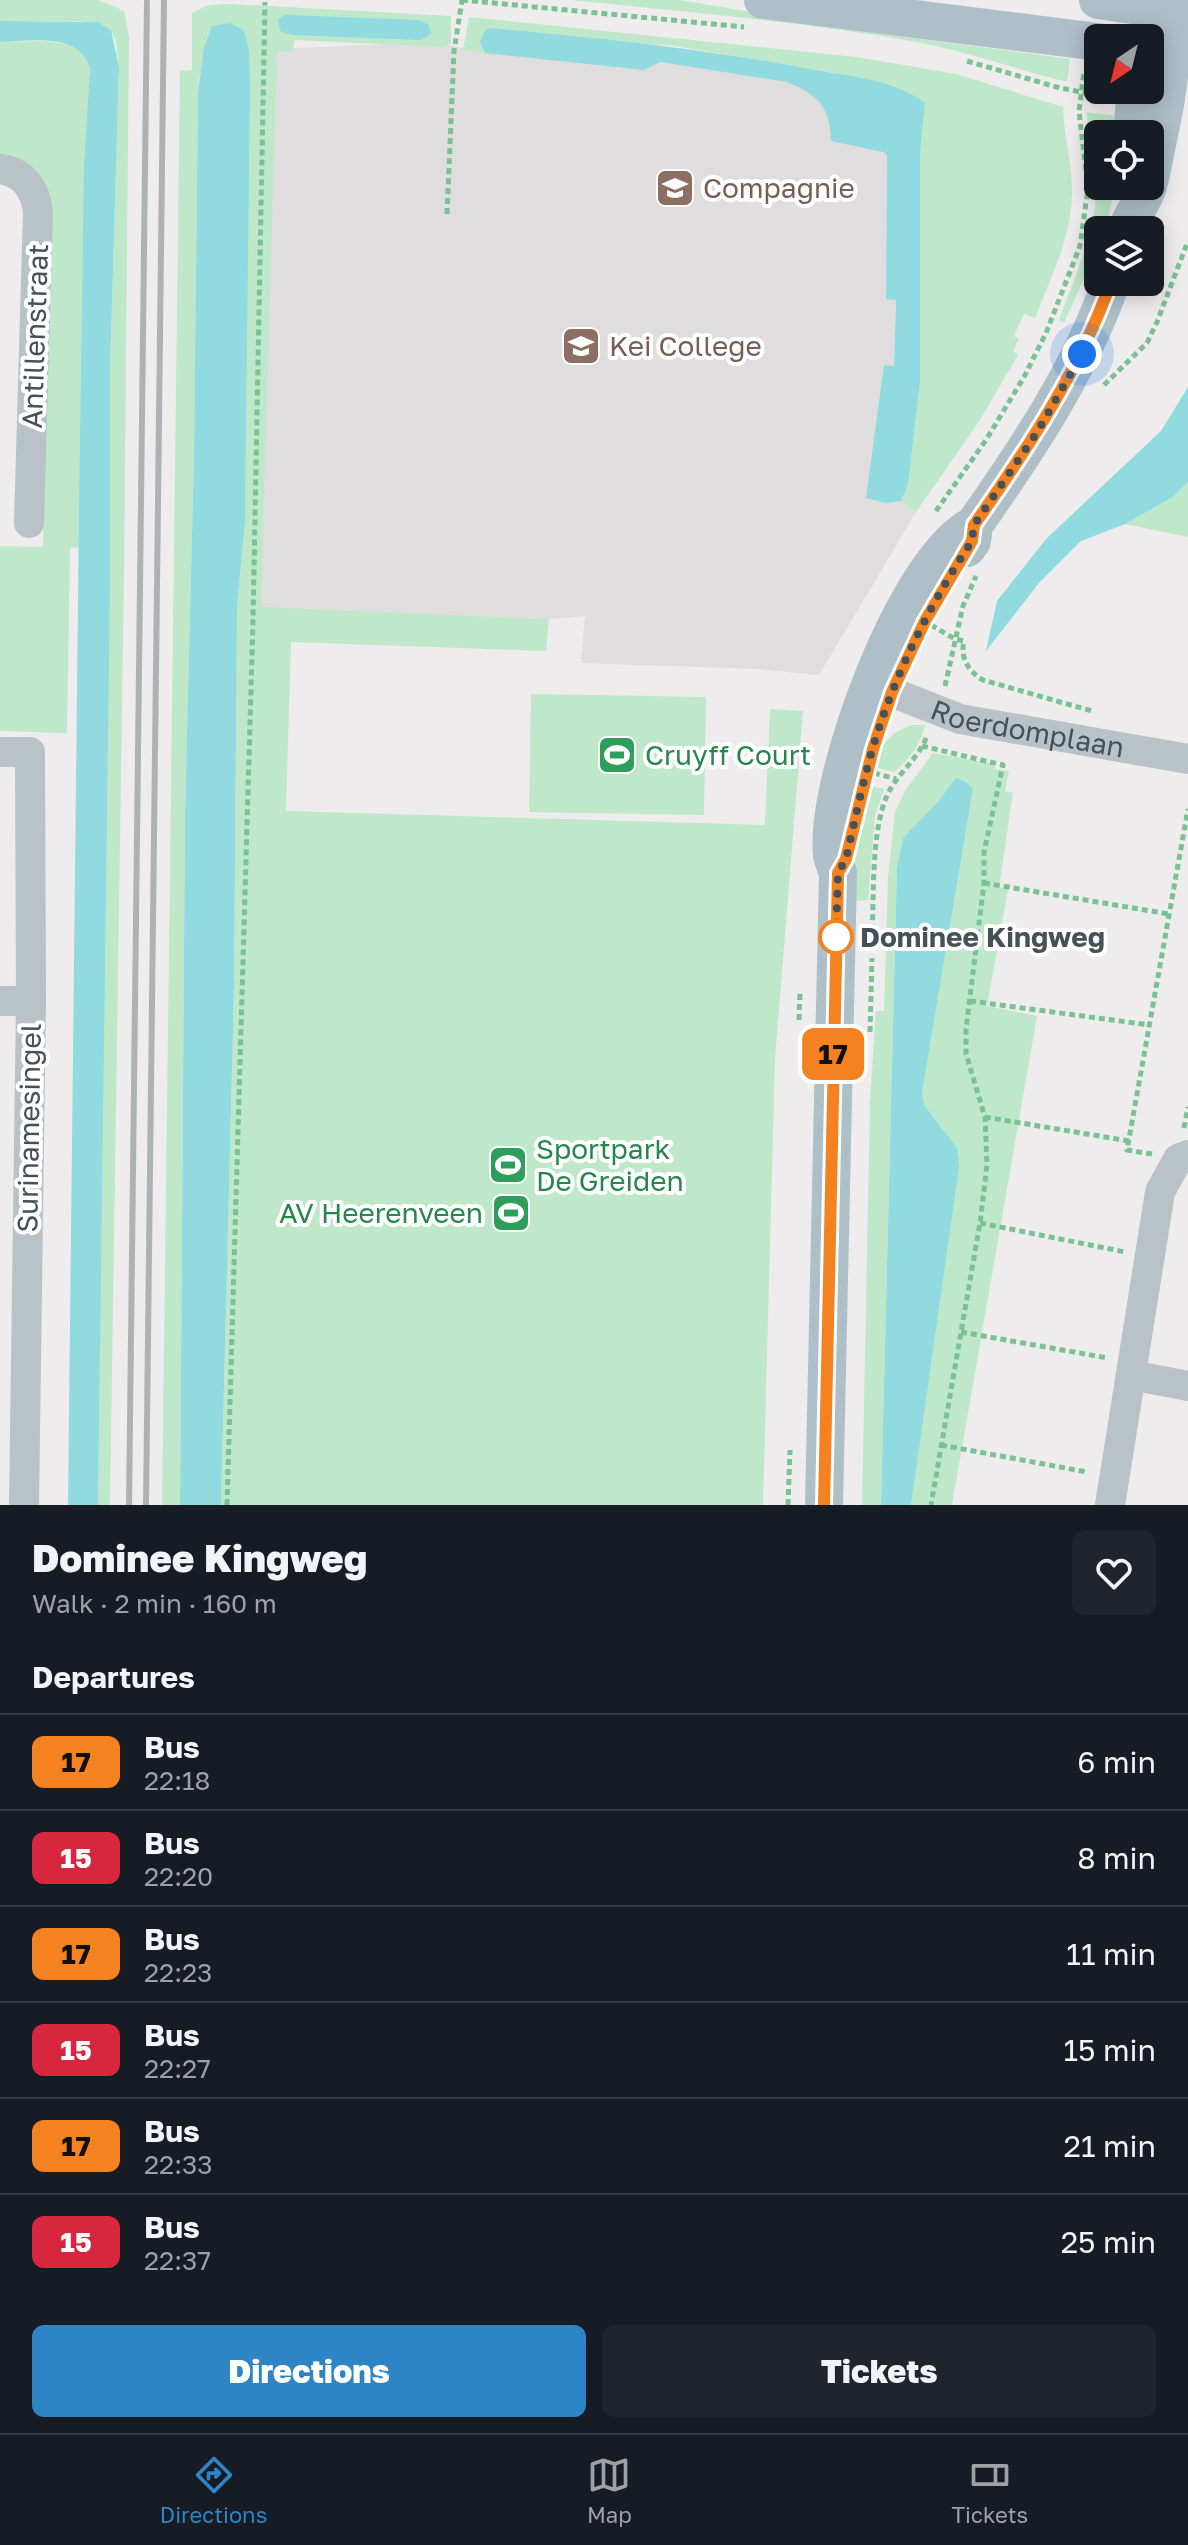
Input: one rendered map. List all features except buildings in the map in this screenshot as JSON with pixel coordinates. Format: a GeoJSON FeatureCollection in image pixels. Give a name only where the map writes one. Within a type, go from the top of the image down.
{"type":"FeatureCollection","features":[{"type":"Feature","properties":{"kind":"main road"},"geometry":{"type":"LineString","coordinates":[[763,0],[860,6],[1084,52]]}},
{"type":"Feature","properties":{"kind":"main road"},"geometry":{"type":"LineString","coordinates":[[1098,0],[1166,25],[1165,105],[1162,120]]}},
{"type":"Feature","properties":{"kind":"main road"},"geometry":{"type":"LineString","coordinates":[[824,1505],[838,873],[846,859],[873,749],[893,632],[925,576],[960,532],[974,525],[1059,397],[1089,338],[1106,296]]}},
{"type":"Feature","properties":{"kind":"street","name":"Antillenstraat"},"geometry":{"type":"LineString","coordinates":[[0,169],[14,172],[29,184],[35,193],[38,211],[29,523]]}},
{"type":"Feature","properties":{"kind":"street","name":"Roerdomplaan"},"geometry":{"type":"LineString","coordinates":[[881,688],[960,719],[1188,759]]}},
{"type":"Feature","properties":{"kind":"street","name":"Surinamesingel"},"geometry":{"type":"LineString","coordinates":[[0,752],[30,752],[31,1001],[13,1252],[24,1505]]}},
{"type":"Feature","properties":{"kind":"street"},"geometry":{"type":"LineString","coordinates":[[0,1001],[31,1001]]}},
{"type":"Feature","properties":{"kind":"street"},"geometry":{"type":"LineString","coordinates":[[1113,1491],[1160,1192],[1183,1157]]}},
{"type":"Feature","properties":{"kind":"street"},"geometry":{"type":"LineString","coordinates":[[1132,1369],[1188,1386]]}},
{"type":"Feature","properties":{"kind":"path"},"geometry":{"type":"LineString","coordinates":[[447,214],[454,51],[462,0]]}},
{"type":"Feature","properties":{"kind":"path"},"geometry":{"type":"LineString","coordinates":[[227,1505],[253,621],[265,2]]}},
{"type":"Feature","properties":{"kind":"path"},"geometry":{"type":"LineString","coordinates":[[935,513],[986,440],[1032,362],[1080,246],[1088,188],[1079,117],[1084,81]]}},
{"type":"Feature","properties":{"kind":"path"},"geometry":{"type":"LineString","coordinates":[[931,625],[964,641],[962,654],[968,667],[978,677],[1104,715],[1110,720],[1121,746]]}},
{"type":"Feature","properties":{"kind":"path"},"geometry":{"type":"LineString","coordinates":[[869,1042],[879,820],[885,799],[896,779],[922,746],[930,727]]}},
{"type":"Feature","properties":{"kind":"path"},"geometry":{"type":"LineString","coordinates":[[922,746],[1003,765],[984,852],[984,883],[966,1029],[966,1054],[985,1117],[987,1165],[980,1223],[931,1505]]}},
{"type":"Feature","properties":{"kind":"path"},"geometry":{"type":"LineString","coordinates":[[874,773],[896,779]]}},
{"type":"Feature","properties":{"kind":"path"},"geometry":{"type":"LineString","coordinates":[[1183,1157],[1127,1150],[1188,809]]}},
{"type":"Feature","properties":{"kind":"path"},"geometry":{"type":"LineString","coordinates":[[984,883],[1169,914]]}},
{"type":"Feature","properties":{"kind":"path"},"geometry":{"type":"LineString","coordinates":[[799,1024],[800,979]]}},
{"type":"Feature","properties":{"kind":"path"},"geometry":{"type":"LineString","coordinates":[[970,1001],[1150,1025]]}},
{"type":"Feature","properties":{"kind":"path"},"geometry":{"type":"LineString","coordinates":[[985,1117],[1129,1141]]}},
{"type":"Feature","properties":{"kind":"path"},"geometry":{"type":"LineString","coordinates":[[980,1223],[1149,1257]]}},
{"type":"Feature","properties":{"kind":"path"},"geometry":{"type":"LineString","coordinates":[[961,1332],[1132,1369]]}},
{"type":"Feature","properties":{"kind":"path"},"geometry":{"type":"LineString","coordinates":[[941,1445],[1113,1491]]}},
{"type":"Feature","properties":{"kind":"path"},"geometry":{"type":"LineString","coordinates":[[788,1505],[790,1446]]}},
{"type":"Feature","properties":{"kind":"shaded area","name":"Kei College"},"geometry":{"type":"Polygon","coordinates":[[[436,42],[485,53],[660,62],[787,82],[806,90],[821,102],[831,122],[887,155],[886,298],[896,299],[894,367],[884,365],[886,503],[901,501],[916,512],[819,675],[758,669],[581,663],[585,616],[549,619],[261,608],[274,49],[436,42]]]}},
{"type":"Feature","properties":{"kind":"green space"},"geometry":{"type":"Polygon","coordinates":[[[0,0],[99,0],[124,11],[129,37],[110,1505],[98,1505],[110,369],[119,67],[111,30],[80,21],[0,21],[0,0]]]}},
{"type":"Feature","properties":{"kind":"green space"},"geometry":{"type":"Polygon","coordinates":[[[572,0],[680,0],[874,33],[1070,59],[1067,81],[950,49],[869,34],[572,0]]]}},
{"type":"Feature","properties":{"kind":"green space","name":"Sportpark De Greiden"},"geometry":{"type":"Polygon","coordinates":[[[209,5],[451,16],[451,43],[444,47],[294,40],[293,52],[277,51],[261,607],[549,619],[546,651],[291,642],[286,811],[765,825],[770,709],[803,711],[775,1059],[763,1505],[221,1505],[234,991],[237,607],[245,522],[249,50],[200,73],[198,92],[194,454],[185,815],[180,1505],[162,1505],[180,71],[192,70],[192,13],[209,5]]]}},
{"type":"Feature","properties":{"kind":"green space"},"geometry":{"type":"Polygon","coordinates":[[[469,17],[856,57],[956,74],[1063,107],[1072,193],[1068,225],[1059,257],[1035,318],[1024,314],[1014,336],[1019,339],[1013,351],[1018,355],[978,423],[916,512],[901,501],[908,484],[920,383],[920,154],[925,103],[835,73],[669,45],[480,42],[485,53],[463,50],[469,17]]]}},
{"type":"Feature","properties":{"kind":"green space"},"geometry":{"type":"Polygon","coordinates":[[[43,41],[72,47],[83,55],[90,69],[79,547],[70,548],[67,733],[0,731],[0,546],[43,547],[47,207],[0,163],[0,42],[43,41]]]}},
{"type":"Feature","properties":{"kind":"green space"},"geometry":{"type":"Polygon","coordinates":[[[1086,112],[1123,117],[1123,120],[1087,120],[1086,112]]]}},
{"type":"Feature","properties":{"kind":"green space"},"geometry":{"type":"Polygon","coordinates":[[[1096,200],[1112,200],[1109,216],[1094,216],[1096,200]]]}},
{"type":"Feature","properties":{"kind":"green space"},"geometry":{"type":"Polygon","coordinates":[[[1084,253],[1084,278],[1064,323],[1059,320],[1084,253]]]}},
{"type":"Feature","properties":{"kind":"green space"},"geometry":{"type":"Polygon","coordinates":[[[1188,482],[1188,537],[1125,524],[1173,497],[1188,482]]]}},
{"type":"Feature","properties":{"kind":"green space","name":"Cruyff Court"},"geometry":{"type":"Polygon","coordinates":[[[531,694],[706,697],[704,815],[529,812],[531,694]]]}},
{"type":"Feature","properties":{"kind":"green space"},"geometry":{"type":"Polygon","coordinates":[[[912,725],[925,725],[917,745],[905,762],[894,772],[875,767],[887,741],[912,725]]]}},
{"type":"Feature","properties":{"kind":"green space"},"geometry":{"type":"Polygon","coordinates":[[[933,753],[993,764],[996,769],[1009,771],[1005,791],[1013,793],[999,887],[1008,889],[987,1006],[1037,1016],[952,1505],[911,1505],[921,1425],[944,1130],[923,1105],[922,1093],[973,790],[956,778],[903,838],[897,867],[881,1505],[862,1505],[870,1102],[876,1011],[884,1011],[888,877],[895,812],[905,791],[933,753]]]}},
{"type":"Feature","properties":{"kind":"green space"},"geometry":{"type":"Polygon","coordinates":[[[871,786],[884,789],[875,816],[868,900],[855,901],[852,868],[871,786]]]}},
{"type":"Feature","properties":{"kind":"water"},"geometry":{"type":"Polygon","coordinates":[[[285,15],[419,20],[429,25],[431,34],[421,40],[292,35],[280,31],[278,19],[285,15]]]}},
{"type":"Feature","properties":{"kind":"water"},"geometry":{"type":"Polygon","coordinates":[[[0,21],[97,22],[111,30],[119,67],[110,369],[98,1505],[68,1505],[84,167],[90,69],[76,49],[65,44],[39,40],[0,42],[0,21]]]}},
{"type":"Feature","properties":{"kind":"water"},"geometry":{"type":"Polygon","coordinates":[[[230,23],[244,30],[249,50],[250,84],[245,522],[237,607],[234,991],[221,1505],[180,1505],[185,815],[194,454],[198,92],[204,48],[212,26],[230,23]]]}},
{"type":"Feature","properties":{"kind":"water"},"geometry":{"type":"Polygon","coordinates":[[[490,28],[735,56],[873,80],[901,89],[925,103],[920,154],[920,383],[908,484],[901,501],[886,503],[866,498],[884,365],[894,366],[896,300],[886,299],[887,155],[831,141],[828,119],[820,103],[787,82],[660,62],[644,70],[485,53],[480,42],[484,32],[490,28]]]}},
{"type":"Feature","properties":{"kind":"water"},"geometry":{"type":"Polygon","coordinates":[[[1188,387],[1188,482],[1173,497],[1125,524],[1081,541],[1039,583],[986,651],[997,601],[1046,539],[1161,431],[1188,387]]]}},
{"type":"Feature","properties":{"kind":"water"},"geometry":{"type":"Polygon","coordinates":[[[956,778],[973,789],[922,1093],[924,1105],[957,1148],[959,1167],[911,1505],[881,1505],[897,867],[903,838],[956,778]]]}},
{"type":"Feature","properties":{"kind":"railway"},"geometry":{"type":"LineString","coordinates":[[129,1505],[147,0]]}},
{"type":"Feature","properties":{"kind":"railway"},"geometry":{"type":"LineString","coordinates":[[146,1505],[164,0]]}},
{"type":"Feature","properties":{"kind":"bus line","name":"17"},"geometry":{"type":"LineString","coordinates":[[824,1505],[838,873],[846,859],[879,727],[914,643],[972,541],[974,525],[1059,397],[1082,354],[1106,296]]}},
{"type":"Feature","properties":{"kind":"place","name":"Compagnie"},"geometry":{"type":"Point","coordinates":[675,188]}},
{"type":"Feature","properties":{"kind":"place","name":"Kei College"},"geometry":{"type":"Point","coordinates":[581,346]}},
{"type":"Feature","properties":{"kind":"place","name":"Cruyff Court"},"geometry":{"type":"Point","coordinates":[617,755]}},
{"type":"Feature","properties":{"kind":"place","name":"Dominee Kingweg"},"geometry":{"type":"Point","coordinates":[836,937]}},
{"type":"Feature","properties":{"kind":"place","name":"Sportpark De Greiden"},"geometry":{"type":"Point","coordinates":[508,1165]}},
{"type":"Feature","properties":{"kind":"place","name":"AV Heerenveen"},"geometry":{"type":"Point","coordinates":[511,1213]}},
{"type":"Feature","properties":{"kind":"route"},"geometry":{"type":"LineString","coordinates":[[836,937],[838,873],[846,859],[879,727],[892,692],[925,621],[972,541],[974,525],[1026,451],[1082,354]]}}]}
